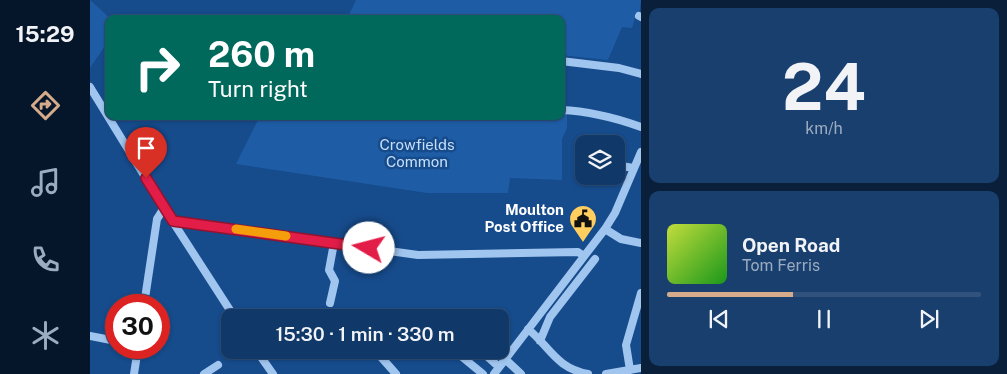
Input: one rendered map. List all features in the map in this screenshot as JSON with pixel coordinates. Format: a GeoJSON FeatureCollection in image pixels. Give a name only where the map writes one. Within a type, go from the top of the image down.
{"type":"FeatureCollection","features":[{"type":"Feature","properties":{"kind":"street"},"geometry":{"type":"LineString","coordinates":[[565,61],[619,68],[641,74]]}},
{"type":"Feature","properties":{"kind":"street"},"geometry":{"type":"LineString","coordinates":[[90,87],[105,112]]}},
{"type":"Feature","properties":{"kind":"street"},"geometry":{"type":"LineString","coordinates":[[565,110],[573,110],[641,127]]}},
{"type":"Feature","properties":{"kind":"street"},"geometry":{"type":"LineString","coordinates":[[110,120],[229,309]]}},
{"type":"Feature","properties":{"kind":"street"},"geometry":{"type":"LineString","coordinates":[[509,354],[605,229],[615,213],[641,152]]}},
{"type":"Feature","properties":{"kind":"street"},"geometry":{"type":"LineString","coordinates":[[625,166],[634,168]]}},
{"type":"Feature","properties":{"kind":"street"},"geometry":{"type":"LineString","coordinates":[[146,294],[157,219],[164,208]]}},
{"type":"Feature","properties":{"kind":"street"},"geometry":{"type":"LineString","coordinates":[[173,221],[427,256],[578,252],[584,256]]}},
{"type":"Feature","properties":{"kind":"street"},"geometry":{"type":"LineString","coordinates":[[605,229],[635,245]]}},
{"type":"Feature","properties":{"kind":"street"},"geometry":{"type":"LineString","coordinates":[[330,303],[335,281],[329,270],[334,243]]}},
{"type":"Feature","properties":{"kind":"street"},"geometry":{"type":"LineString","coordinates":[[540,341],[550,318],[594,264]]}},
{"type":"Feature","properties":{"kind":"street"},"geometry":{"type":"LineString","coordinates":[[630,370],[626,345],[641,293]]}},
{"type":"Feature","properties":{"kind":"street"},"geometry":{"type":"LineString","coordinates":[[528,329],[562,364],[573,370],[588,374]]}},
{"type":"Feature","properties":{"kind":"street"},"geometry":{"type":"LineString","coordinates":[[90,336],[105,339]]}},
{"type":"Feature","properties":{"kind":"street"},"geometry":{"type":"LineString","coordinates":[[134,374],[136,359]]}},
{"type":"Feature","properties":{"kind":"street"},"geometry":{"type":"LineString","coordinates":[[262,359],[273,374]]}},
{"type":"Feature","properties":{"kind":"street"},"geometry":{"type":"LineString","coordinates":[[383,359],[396,374]]}},
{"type":"Feature","properties":{"kind":"street"},"geometry":{"type":"LineString","coordinates":[[465,359],[483,374]]}},
{"type":"Feature","properties":{"kind":"street"},"geometry":{"type":"LineString","coordinates":[[490,359],[499,367]]}},
{"type":"Feature","properties":{"kind":"street"},"geometry":{"type":"LineString","coordinates":[[494,374],[505,359],[521,374]]}},
{"type":"Feature","properties":{"kind":"street"},"geometry":{"type":"LineString","coordinates":[[208,373],[218,365]]}},
{"type":"Feature","properties":{"kind":"street"},"geometry":{"type":"LineString","coordinates":[[606,374],[641,368]]}},
{"type":"Feature","properties":{"kind":"green space"},"geometry":{"type":"Polygon","coordinates":[[[90,0],[107,15],[105,15],[105,46],[90,68],[90,0]]]}},
{"type":"Feature","properties":{"kind":"green space"},"geometry":{"type":"Polygon","coordinates":[[[356,0],[641,0],[639,16],[635,18],[632,28],[622,27],[608,60],[565,55],[565,15],[349,15],[356,0]]]}},
{"type":"Feature","properties":{"kind":"green space","name":"Crowfields Common"},"geometry":{"type":"Polygon","coordinates":[[[565,113],[567,113],[567,128],[562,139],[562,180],[510,178],[508,193],[427,193],[236,164],[258,120],[565,120],[565,113]]]}},
{"type":"Feature","properties":{"kind":"slow traffic"},"geometry":{"type":"LineString","coordinates":[[236,229],[286,236]]}},
{"type":"Feature","properties":{"kind":"place","name":"Moulton Post Office"},"geometry":{"type":"Point","coordinates":[583,243]}},
{"type":"Feature","properties":{"kind":"route"},"geometry":{"type":"LineString","coordinates":[[146,178],[173,221],[369,248]]}}]}
